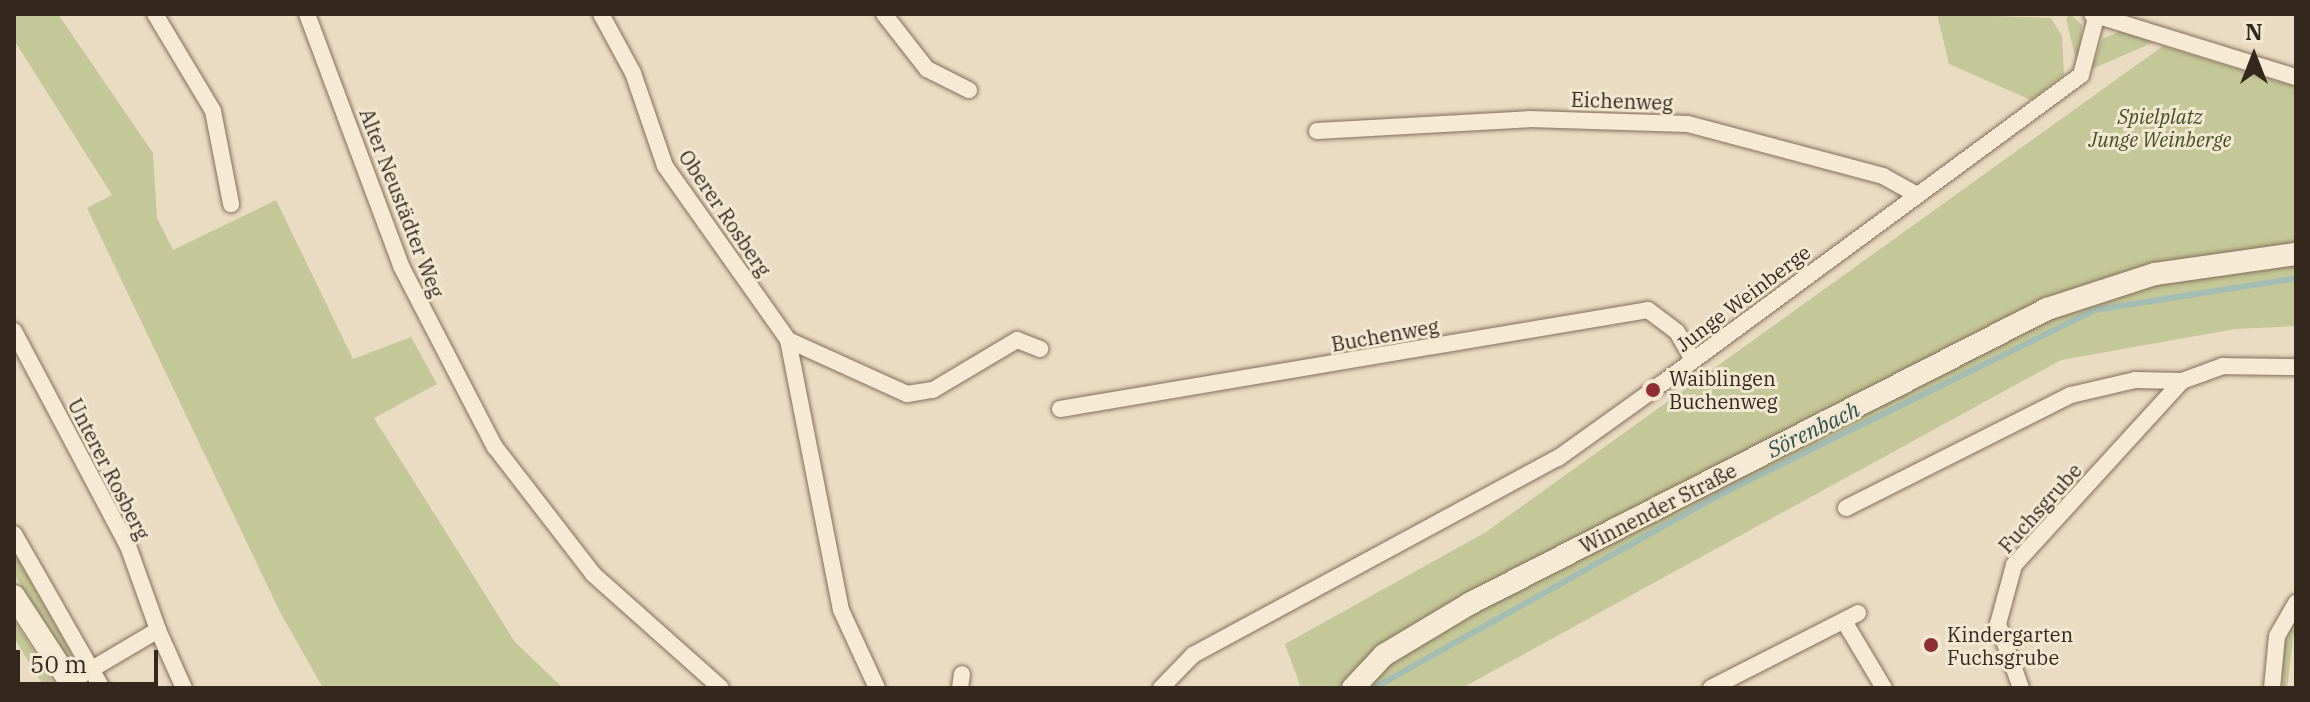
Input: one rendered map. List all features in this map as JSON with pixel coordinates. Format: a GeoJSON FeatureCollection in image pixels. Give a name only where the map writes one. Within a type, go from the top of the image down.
{"type":"FeatureCollection","features":[{"type":"Feature","properties":{"kind":"street"},"geometry":{"type":"LineString","coordinates":[[155,14],[213,111],[231,204]]}},
{"type":"Feature","properties":{"kind":"street","name":"Alter Neustädter Weg"},"geometry":{"type":"LineString","coordinates":[[307,14],[401,266],[495,447],[593,574],[721,688]]}},
{"type":"Feature","properties":{"kind":"street","name":"Oberer Rosberg"},"geometry":{"type":"LineString","coordinates":[[601,14],[633,73],[665,166],[788,340],[841,610],[877,688]]}},
{"type":"Feature","properties":{"kind":"street"},"geometry":{"type":"LineString","coordinates":[[884,14],[927,69],[969,90]]}},
{"type":"Feature","properties":{"kind":"street"},"geometry":{"type":"LineString","coordinates":[[2095,14],[2296,77]]}},
{"type":"Feature","properties":{"kind":"street","name":"Junge Weinberge"},"geometry":{"type":"LineString","coordinates":[[1161,688],[1193,655],[1558,458],[2081,75],[2095,14]]}},
{"type":"Feature","properties":{"kind":"street","name":"Eichenweg"},"geometry":{"type":"LineString","coordinates":[[1317,131],[1529,119],[1688,124],[1883,176],[1915,194]]}},
{"type":"Feature","properties":{"kind":"street","name":"Winnender Straße"},"geometry":{"type":"LineString","coordinates":[[1353,688],[1384,655],[1471,603],[2047,309],[2142,277],[2296,254]]}},
{"type":"Feature","properties":{"kind":"street","name":"Buchenweg"},"geometry":{"type":"LineString","coordinates":[[1060,409],[1648,310],[1677,332],[1693,360]]}},
{"type":"Feature","properties":{"kind":"street","name":"Unterer Rosberg"},"geometry":{"type":"LineString","coordinates":[[14,331],[128,546],[158,630],[184,688]]}},
{"type":"Feature","properties":{"kind":"street"},"geometry":{"type":"LineString","coordinates":[[788,340],[907,394],[933,390],[1017,340],[1040,349]]}},
{"type":"Feature","properties":{"kind":"street","name":"Fuchsgrube"},"geometry":{"type":"LineString","coordinates":[[1846,508],[2071,395],[2135,380],[2182,381],[2223,366],[2296,367]]}},
{"type":"Feature","properties":{"kind":"street","name":"Fuchsgrube"},"geometry":{"type":"LineString","coordinates":[[2021,688],[2001,648],[2003,584],[2182,381]]}},
{"type":"Feature","properties":{"kind":"street"},"geometry":{"type":"LineString","coordinates":[[14,534],[102,688]]}},
{"type":"Feature","properties":{"kind":"street"},"geometry":{"type":"LineString","coordinates":[[14,596],[72,685],[91,670],[158,630]]}},
{"type":"Feature","properties":{"kind":"street"},"geometry":{"type":"LineString","coordinates":[[2272,688],[2277,636],[2296,603]]}},
{"type":"Feature","properties":{"kind":"street"},"geometry":{"type":"LineString","coordinates":[[1711,688],[1851,617],[1884,688]]}},
{"type":"Feature","properties":{"kind":"green space"},"geometry":{"type":"Polygon","coordinates":[[[14,14],[58,14],[153,153],[157,218],[173,250],[276,200],[353,359],[411,337],[437,384],[374,418],[515,642],[563,688],[323,688],[280,612],[87,208],[112,195],[14,40],[14,14]]]}},
{"type":"Feature","properties":{"kind":"green space"},"geometry":{"type":"Polygon","coordinates":[[[1937,14],[2051,18],[2062,36],[2064,75],[2031,100],[1949,64],[1937,14]]]}},
{"type":"Feature","properties":{"kind":"green space"},"geometry":{"type":"Polygon","coordinates":[[[2070,14],[2082,25],[2078,68],[2066,19],[2070,14]]]}},
{"type":"Feature","properties":{"kind":"green space"},"geometry":{"type":"Polygon","coordinates":[[[2121,31],[2154,42],[2092,69],[2102,39],[2121,31]]]}},
{"type":"Feature","properties":{"kind":"green space","name":"Spielplatz Junge Weinberge"},"geometry":{"type":"Polygon","coordinates":[[[2163,46],[2296,87],[2296,326],[2235,329],[2061,360],[1462,688],[1301,688],[1285,644],[1486,532],[2163,46]]]}},
{"type":"Feature","properties":{"kind":"green space"},"geometry":{"type":"Polygon","coordinates":[[[14,553],[80,668],[75,672],[14,574],[14,553]]]}},
{"type":"Feature","properties":{"kind":"green space"},"geometry":{"type":"Polygon","coordinates":[[[2296,616],[2287,688],[2282,688],[2284,645],[2296,616]]]}},
{"type":"Feature","properties":{"kind":"green space"},"geometry":{"type":"Polygon","coordinates":[[[14,620],[55,688],[45,688],[14,638],[14,620]]]}},
{"type":"Feature","properties":{"kind":"waterway","name":"Sörenbach"},"geometry":{"type":"LineString","coordinates":[[1374,688],[1719,495],[2095,310],[2296,278]]}},
{"type":"Feature","properties":{"kind":"place","name":"Waiblingen Buchenweg"},"geometry":{"type":"Point","coordinates":[1653,390]}},
{"type":"Feature","properties":{"kind":"place","name":"Kindergarten Fuchsgrube"},"geometry":{"type":"Point","coordinates":[1931,645]}}]}
